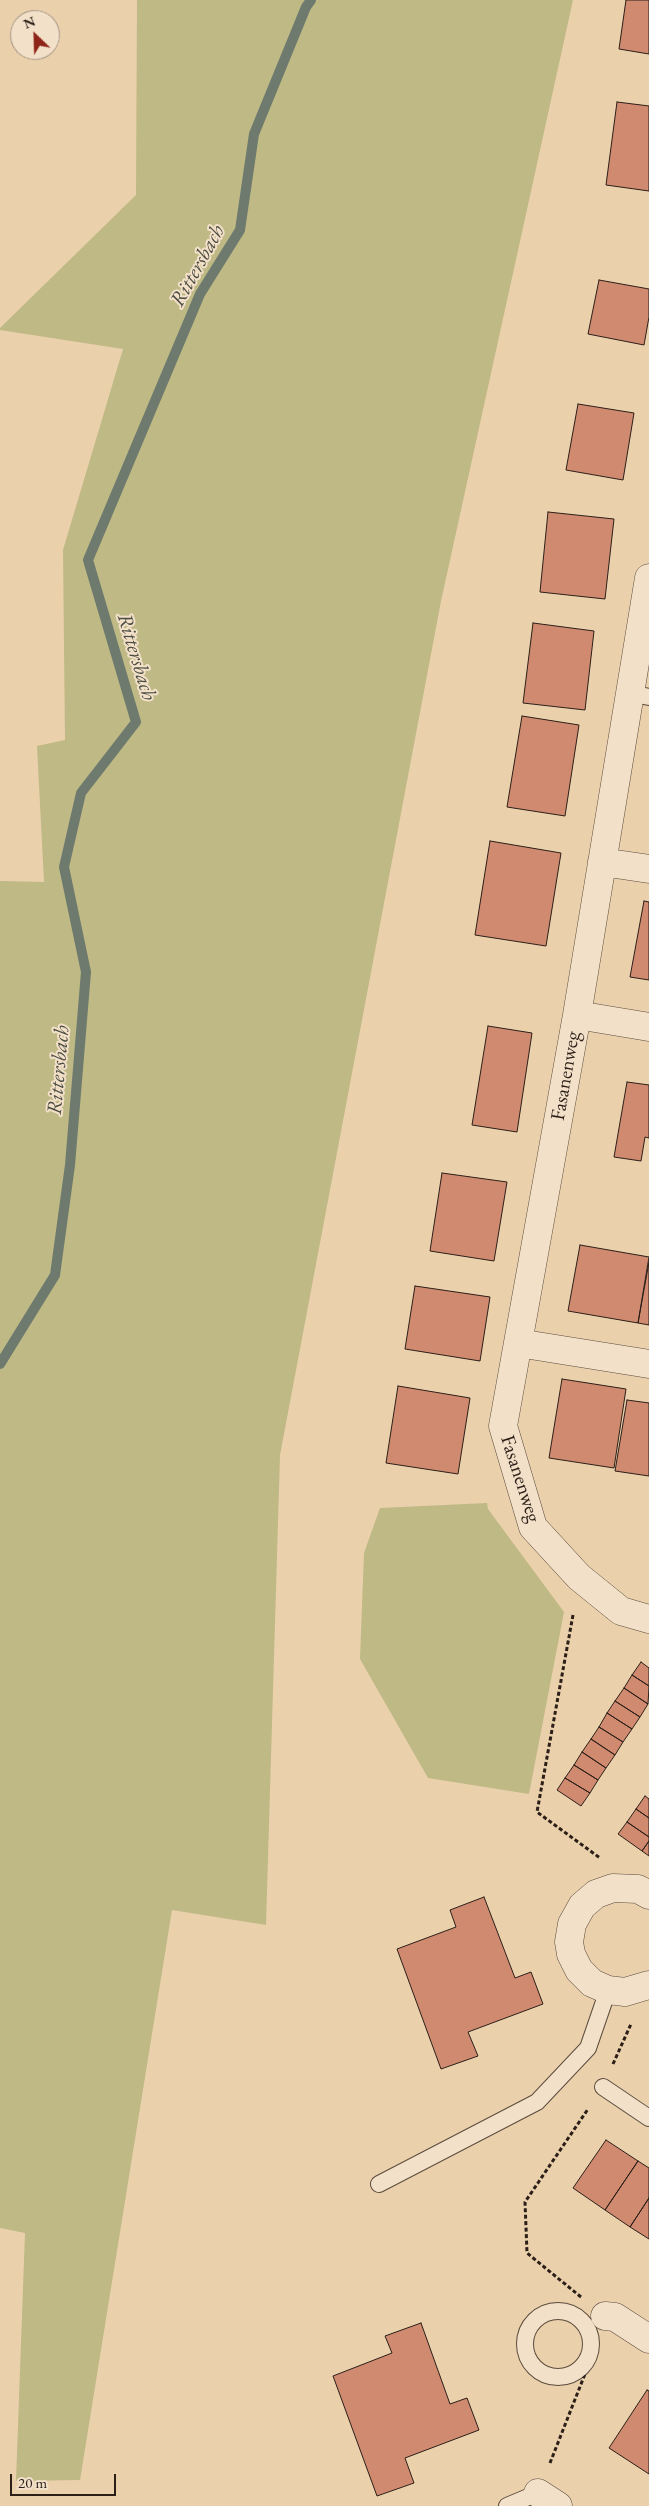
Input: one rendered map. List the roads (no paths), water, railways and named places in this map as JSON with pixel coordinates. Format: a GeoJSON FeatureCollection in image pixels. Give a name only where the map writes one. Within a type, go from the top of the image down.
{"type":"FeatureCollection","features":[{"type":"Feature","properties":{"kind":"street","name":"Fasanenweg"},"geometry":{"type":"LineString","coordinates":[[649,578],[639,696],[602,862],[577,1015],[503,1426],[533,1527],[579,1577],[621,1612],[649,1619]]}},
{"type":"Feature","properties":{"kind":"street"},"geometry":{"type":"LineString","coordinates":[[602,862],[649,869]]}},
{"type":"Feature","properties":{"kind":"street","name":"Fasanenweg"},"geometry":{"type":"LineString","coordinates":[[577,1015],[649,1027]]}},
{"type":"Feature","properties":{"kind":"street"},"geometry":{"type":"LineString","coordinates":[[518,1343],[649,1364]]}},
{"type":"Feature","properties":{"kind":"street"},"geometry":{"type":"LineString","coordinates":[[644,1892],[613,1888],[596,1894],[582,1906],[572,1924],[569,1942],[571,1954],[579,1970],[592,1983],[608,1990],[626,1992],[648,1985]]}},
{"type":"Feature","properties":{"kind":"street"},"geometry":{"type":"LineString","coordinates":[[605,2316],[615,2317],[649,2339]]}},
{"type":"Feature","properties":{"kind":"lane"},"geometry":{"type":"LineString","coordinates":[[379,2184],[537,2102],[588,2048],[608,1990]]}},
{"type":"Feature","properties":{"kind":"lane"},"geometry":{"type":"LineString","coordinates":[[603,2087],[649,2118]]}},
{"type":"Feature","properties":{"kind":"lane"},"geometry":{"type":"LineString","coordinates":[[575,2315],[583,2322],[589,2332],[591,2343],[585,2364],[576,2372],[566,2376],[555,2377],[544,2374],[535,2368],[528,2359],[525,2338],[528,2329],[543,2314],[559,2311],[575,2315],[590,2313],[605,2316]]}},
{"type":"Feature","properties":{"kind":"lane"},"geometry":{"type":"LineString","coordinates":[[508,2506],[548,2499]]}},
{"type":"Feature","properties":{"kind":"waterway","name":"Rittersbach"},"geometry":{"type":"LineString","coordinates":[[0,1364],[55,1275],[70,1165],[86,972],[64,867],[81,793],[136,722],[88,560],[200,294],[240,230],[254,134],[306,7],[311,0]]}}]}
